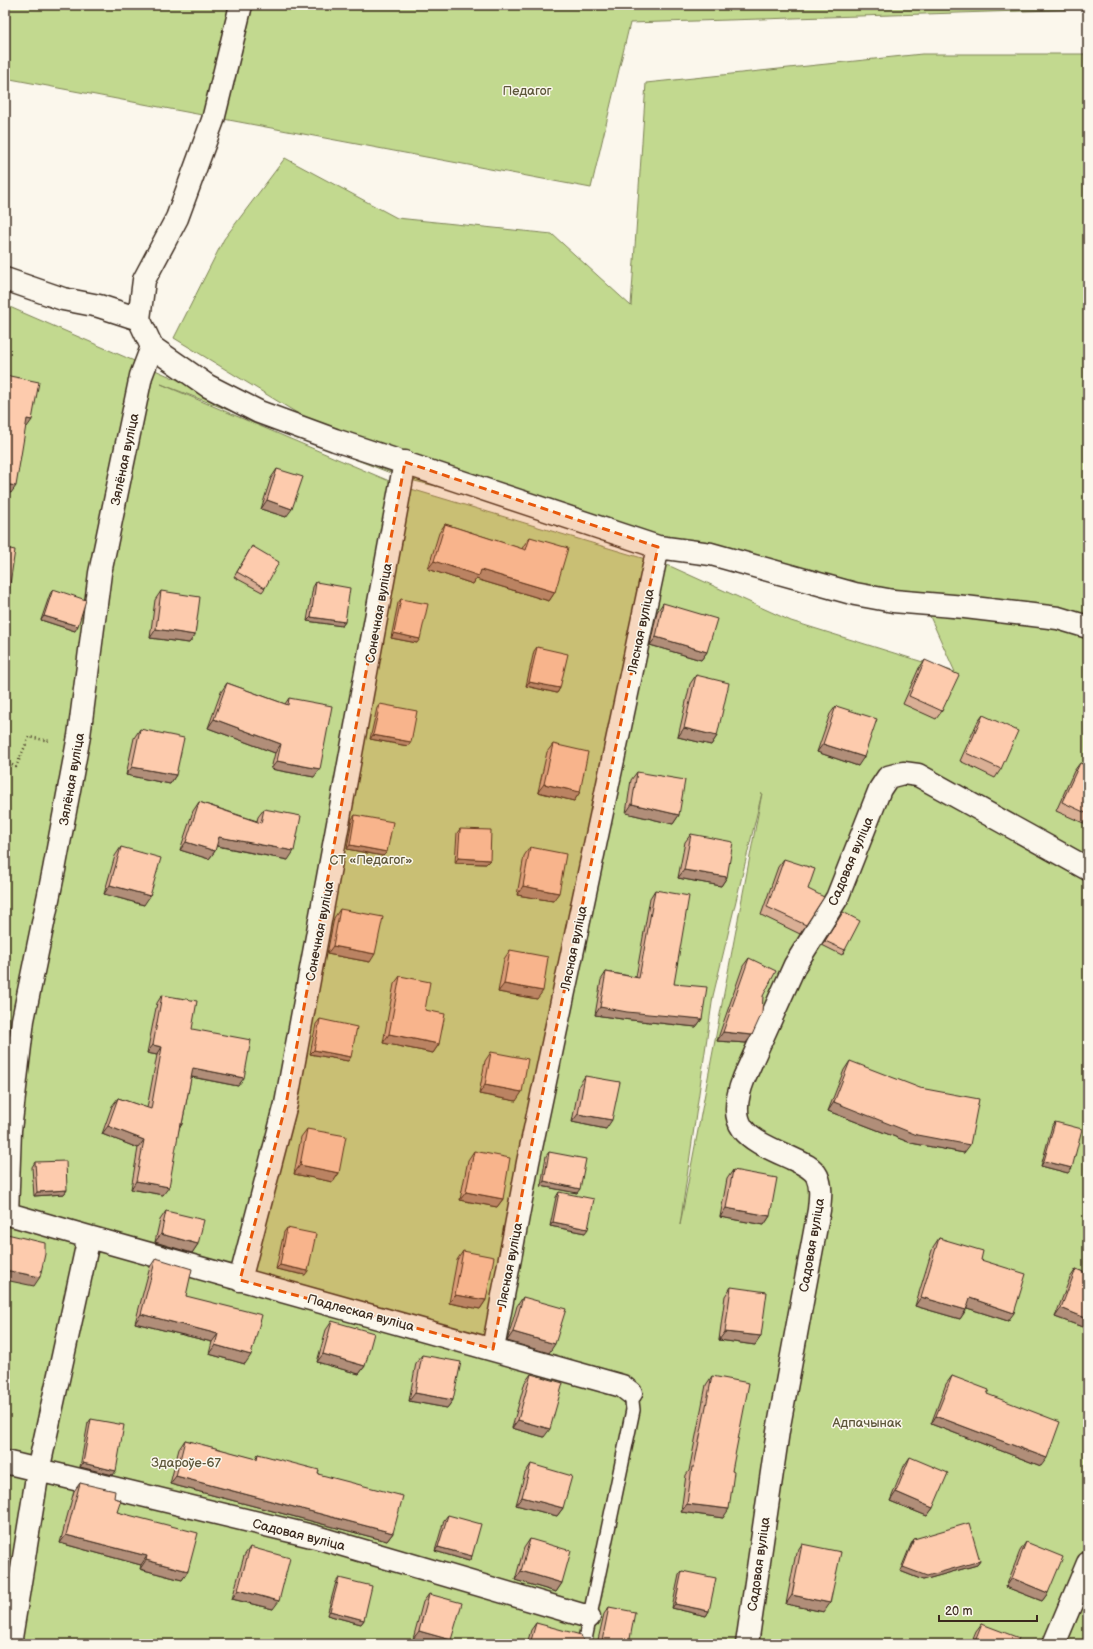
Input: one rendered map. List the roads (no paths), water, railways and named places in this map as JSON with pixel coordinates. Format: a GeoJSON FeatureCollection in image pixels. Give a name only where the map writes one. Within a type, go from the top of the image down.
{"type":"FeatureCollection","features":[{"type":"Feature","properties":{"kind":"street"},"geometry":{"type":"LineString","coordinates":[[241,5],[213,120],[177,218],[144,280],[139,319],[152,347],[208,386],[259,412],[335,440],[658,547],[711,554],[855,594],[893,601],[965,607],[1058,618],[1088,627]]}},
{"type":"Feature","properties":{"kind":"street"},"geometry":{"type":"LineString","coordinates":[[5,279],[63,299],[99,306],[139,319]]}},
{"type":"Feature","properties":{"kind":"street","name":"Зялёная вуліца"},"geometry":{"type":"LineString","coordinates":[[6,1214],[10,1130],[23,1020],[54,870],[78,736],[100,573],[141,376],[152,347]]}},
{"type":"Feature","properties":{"kind":"street","name":"Сонечная вуліца"},"geometry":{"type":"LineString","coordinates":[[240,1280],[286,1104],[405,462]]}},
{"type":"Feature","properties":{"kind":"street","name":"Лясная вуліца"},"geometry":{"type":"LineString","coordinates":[[493,1349],[532,1146],[658,547]]}},
{"type":"Feature","properties":{"kind":"street","name":"Садовая вуліца"},"geometry":{"type":"LineString","coordinates":[[747,1644],[778,1431],[819,1210],[821,1190],[817,1176],[809,1166],[756,1142],[744,1132],[736,1115],[737,1095],[795,965],[837,898],[867,819],[880,789],[888,777],[903,773],[918,776],[1088,869]]}},
{"type":"Feature","properties":{"kind":"street","name":"Падлеская вуліца"},"geometry":{"type":"LineString","coordinates":[[6,1214],[493,1349],[622,1386],[631,1393]]}},
{"type":"Feature","properties":{"kind":"street"},"geometry":{"type":"LineString","coordinates":[[10,1644],[38,1471],[89,1237]]}},
{"type":"Feature","properties":{"kind":"street","name":"Садовая вуліца"},"geometry":{"type":"LineString","coordinates":[[5,1462],[316,1537],[589,1617]]}},
{"type":"Feature","properties":{"kind":"street"},"geometry":{"type":"LineString","coordinates":[[1054,1644],[1088,1563]]}},
{"type":"Feature","properties":{"kind":"lane"},"geometry":{"type":"LineString","coordinates":[[584,1644],[633,1410],[631,1393]]}},
{"type":"Feature","properties":{"kind":"park label","name":"Педагог"},"geometry":{"type":"Point","coordinates":[527,90]}},
{"type":"Feature","properties":{"kind":"park label","name":"СТ «Педагог»"},"geometry":{"type":"Point","coordinates":[371,859]}},
{"type":"Feature","properties":{"kind":"park label","name":"Адпачынак"},"geometry":{"type":"Point","coordinates":[867,1422]}},
{"type":"Feature","properties":{"kind":"park label","name":"Здароўе-67"},"geometry":{"type":"Point","coordinates":[186,1462]}}]}
